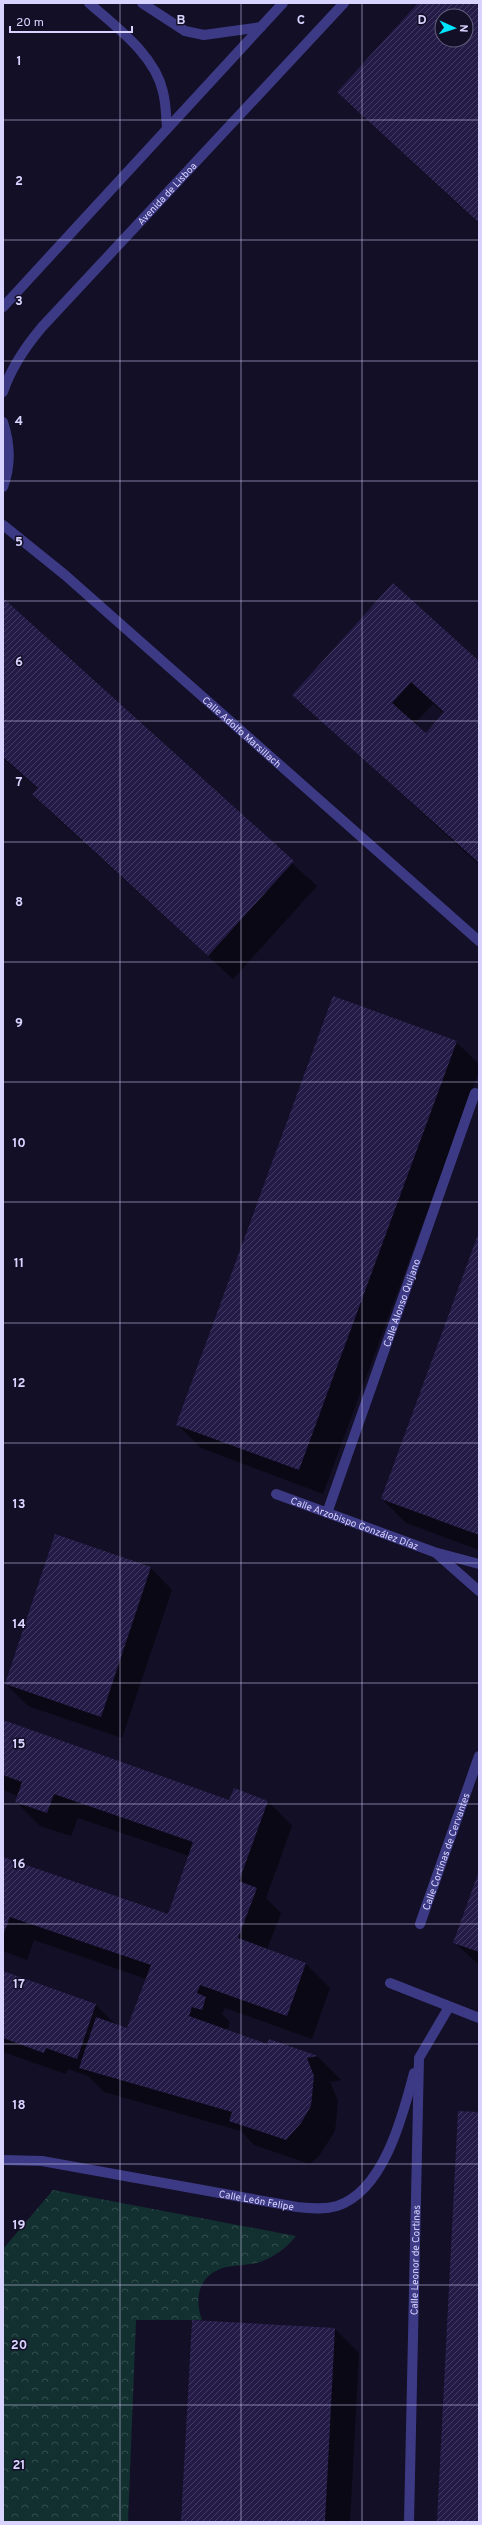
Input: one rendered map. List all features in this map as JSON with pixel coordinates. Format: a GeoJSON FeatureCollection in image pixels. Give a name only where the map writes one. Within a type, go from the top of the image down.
{"type":"FeatureCollection","features":[{"type":"Feature","properties":{"kind":"street"},"geometry":{"type":"LineString","coordinates":[[89,3],[122,33],[151,65],[163,91],[167,128]]}},
{"type":"Feature","properties":{"kind":"street"},"geometry":{"type":"LineString","coordinates":[[142,3],[185,31],[204,35],[261,28]]}},
{"type":"Feature","properties":{"kind":"street"},"geometry":{"type":"LineString","coordinates":[[3,307],[283,3]]}},
{"type":"Feature","properties":{"kind":"street","name":"Avenida de Lisboa"},"geometry":{"type":"LineString","coordinates":[[3,392],[8,379],[29,342],[42,327],[344,3]]}},
{"type":"Feature","properties":{"kind":"street"},"geometry":{"type":"LineString","coordinates":[[3,422],[8,436],[9,471],[3,487]]}},
{"type":"Feature","properties":{"kind":"street","name":"Calle Adolfo Marsillach"},"geometry":{"type":"LineString","coordinates":[[3,525],[65,575],[479,941]]}},
{"type":"Feature","properties":{"kind":"street","name":"Calle Alonso Quijano"},"geometry":{"type":"LineString","coordinates":[[327,1513],[475,1093]]}},
{"type":"Feature","properties":{"kind":"street","name":"Calle Arzobispo González Díaz"},"geometry":{"type":"LineString","coordinates":[[276,1494],[434,1552],[479,1564]]}},
{"type":"Feature","properties":{"kind":"street","name":"Calle Arzobispo González Díaz"},"geometry":{"type":"LineString","coordinates":[[434,1552],[479,1591]]}},
{"type":"Feature","properties":{"kind":"street","name":"Calle Cortinas de Cervantes"},"geometry":{"type":"LineString","coordinates":[[420,1924],[479,1756]]}},
{"type":"Feature","properties":{"kind":"street"},"geometry":{"type":"LineString","coordinates":[[390,1983],[479,2018]]}},
{"type":"Feature","properties":{"kind":"street","name":"Calle Leonor de Cortinas"},"geometry":{"type":"LineString","coordinates":[[408,2522],[419,2058],[449,2007]]}},
{"type":"Feature","properties":{"kind":"street","name":"Calle León Felipe"},"geometry":{"type":"LineString","coordinates":[[3,2160],[42,2161],[297,2207],[336,2206],[362,2191],[398,2132],[419,2058]]}},
{"type":"Feature","properties":{"kind":"green space"},"geometry":{"type":"Polygon","coordinates":[[[53,2190],[296,2236],[274,2256],[254,2264],[231,2266],[220,2269],[206,2278],[202,2284],[199,2298],[202,2320],[136,2320],[128,2522],[3,2522],[3,2249],[53,2190]]]}},
{"type":"Feature","properties":{"kind":"building"},"geometry":{"type":"Polygon","coordinates":[[[418,3],[479,3],[479,223],[337,92],[418,3]]]}},
{"type":"Feature","properties":{"kind":"building"},"geometry":{"type":"Polygon","coordinates":[[[393,583],[479,661],[479,863],[292,695],[393,583]],[[411,682],[392,703],[426,733],[444,712],[411,682]]]}},
{"type":"Feature","properties":{"kind":"building"},"geometry":{"type":"Polygon","coordinates":[[[3,598],[294,861],[208,956],[32,794],[38,788],[3,757],[3,598]]]}},
{"type":"Feature","properties":{"kind":"building"},"geometry":{"type":"Polygon","coordinates":[[[333,996],[457,1041],[299,1470],[176,1425],[333,996]]]}},
{"type":"Feature","properties":{"kind":"building"},"geometry":{"type":"Polygon","coordinates":[[[479,1232],[479,1535],[381,1499],[479,1232]]]}},
{"type":"Feature","properties":{"kind":"building"},"geometry":{"type":"Polygon","coordinates":[[[55,1534],[151,1567],[101,1717],[5,1684],[55,1534]]]}},
{"type":"Feature","properties":{"kind":"building"},"geometry":{"type":"Polygon","coordinates":[[[3,1720],[229,1800],[234,1788],[268,1801],[239,1881],[257,1888],[238,1938],[306,1963],[287,2016],[200,1985],[197,1993],[206,1997],[202,2010],[192,2007],[189,2016],[267,2044],[269,2039],[318,2056],[307,2058],[314,2076],[311,2106],[301,2123],[286,2140],[229,2121],[232,2112],[79,2068],[96,2017],[127,2028],[151,1965],[10,1917],[3,1936],[3,1857],[168,1914],[193,1842],[54,1794],[47,1813],[15,1802],[22,1782],[3,1775],[3,1720]]]}},
{"type":"Feature","properties":{"kind":"building"},"geometry":{"type":"Polygon","coordinates":[[[479,1871],[479,1952],[453,1943],[479,1871]]]}},
{"type":"Feature","properties":{"kind":"building"},"geometry":{"type":"Polygon","coordinates":[[[3,1971],[96,2004],[77,2059],[46,2048],[44,2053],[3,2038],[3,1971]]]}},
{"type":"Feature","properties":{"kind":"building"},"geometry":{"type":"Polygon","coordinates":[[[458,2111],[479,2112],[479,2522],[437,2522],[458,2111]]]}},
{"type":"Feature","properties":{"kind":"building"},"geometry":{"type":"Polygon","coordinates":[[[192,2320],[335,2328],[325,2522],[181,2522],[192,2320]]]}}]}
